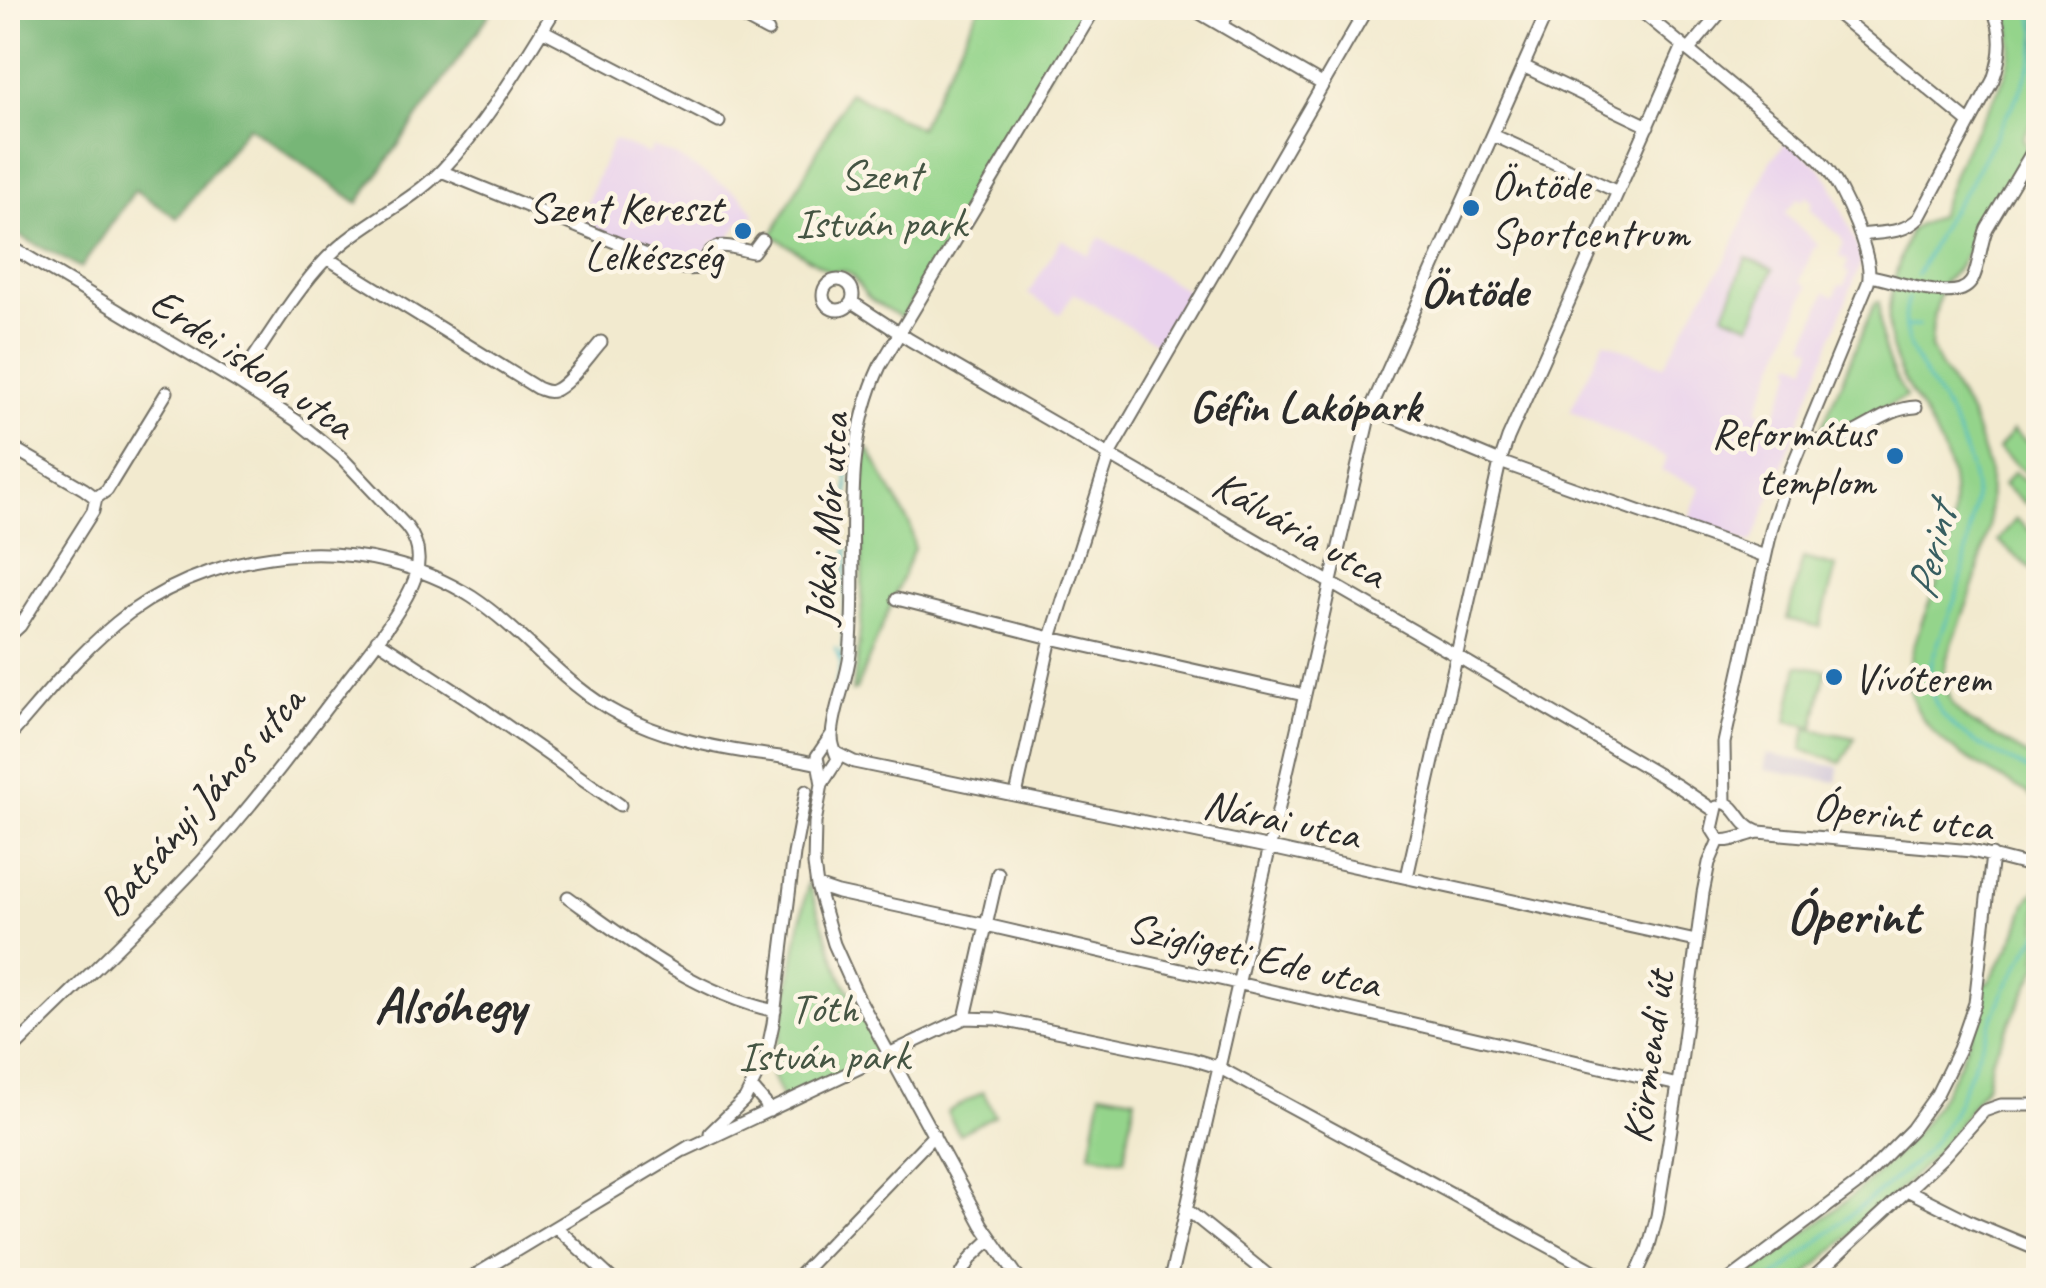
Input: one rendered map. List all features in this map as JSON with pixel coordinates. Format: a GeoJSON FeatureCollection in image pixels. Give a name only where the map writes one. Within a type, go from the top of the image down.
{"type":"FeatureCollection","features":[{"type":"Feature","properties":{"kind":"street"},"geometry":{"type":"LineString","coordinates":[[238,382],[327,258],[440,171],[488,114],[556,8]]}},
{"type":"Feature","properties":{"kind":"street"},"geometry":{"type":"LineString","coordinates":[[725,8],[768,31]]}},
{"type":"Feature","properties":{"kind":"street","name":"Jókai Mór utca"},"geometry":{"type":"LineString","coordinates":[[818,758],[832,734],[850,656],[854,478],[860,421],[868,392],[1094,8]]}},
{"type":"Feature","properties":{"kind":"street"},"geometry":{"type":"LineString","coordinates":[[1191,8],[1322,84]]}},
{"type":"Feature","properties":{"kind":"street"},"geometry":{"type":"LineString","coordinates":[[1221,25],[1232,8]]}},
{"type":"Feature","properties":{"kind":"street"},"geometry":{"type":"LineString","coordinates":[[1016,795],[1051,638],[1110,453],[1368,8]]}},
{"type":"Feature","properties":{"kind":"street"},"geometry":{"type":"LineString","coordinates":[[1170,1280],[1370,408],[1548,8]]}},
{"type":"Feature","properties":{"kind":"street"},"geometry":{"type":"LineString","coordinates":[[1637,8],[1818,158],[1834,178],[1860,234],[1870,276],[1934,291],[1958,290],[1971,282],[1987,228],[2038,142]]}},
{"type":"Feature","properties":{"kind":"street"},"geometry":{"type":"LineString","coordinates":[[1407,877],[1508,438],[1686,48],[1724,8]]}},
{"type":"Feature","properties":{"kind":"street"},"geometry":{"type":"LineString","coordinates":[[1830,8],[1970,123]]}},
{"type":"Feature","properties":{"kind":"street"},"geometry":{"type":"LineString","coordinates":[[1860,234],[1902,230],[1920,218],[1998,67],[1999,26],[1992,8]]}},
{"type":"Feature","properties":{"kind":"street"},"geometry":{"type":"LineString","coordinates":[[542,30],[719,122]]}},
{"type":"Feature","properties":{"kind":"street"},"geometry":{"type":"LineString","coordinates":[[1523,66],[1648,126]]}},
{"type":"Feature","properties":{"kind":"street"},"geometry":{"type":"LineString","coordinates":[[1493,134],[1618,192]]}},
{"type":"Feature","properties":{"kind":"street"},"geometry":{"type":"LineString","coordinates":[[440,171],[676,267],[698,269],[718,247],[753,252],[762,240]]}},
{"type":"Feature","properties":{"kind":"street","name":"Erdei iskola utca"},"geometry":{"type":"LineString","coordinates":[[8,245],[297,421],[341,457],[414,536],[419,554],[417,571]]}},
{"type":"Feature","properties":{"kind":"street"},"geometry":{"type":"LineString","coordinates":[[327,258],[545,391],[564,384],[602,342]]}},
{"type":"Feature","properties":{"kind":"street","name":"Körmendi út"},"geometry":{"type":"LineString","coordinates":[[1726,840],[1713,832],[1720,807],[1724,742],[1764,556],[1780,498],[1870,276]]}},
{"type":"Feature","properties":{"kind":"street","name":"Kálvária utca"},"geometry":{"type":"LineString","coordinates":[[852,302],[1331,585],[1720,807]]}},
{"type":"Feature","properties":{"kind":"street"},"geometry":{"type":"LineString","coordinates":[[9,637],[20,626],[94,510],[96,498],[107,490],[167,392]]}},
{"type":"Feature","properties":{"kind":"street"},"geometry":{"type":"LineString","coordinates":[[1804,438],[1817,443],[1835,441],[1903,408],[1916,406]]}},
{"type":"Feature","properties":{"kind":"street"},"geometry":{"type":"LineString","coordinates":[[1370,408],[1500,462],[1764,556]]}},
{"type":"Feature","properties":{"kind":"street"},"geometry":{"type":"LineString","coordinates":[[8,445],[96,498]]}},
{"type":"Feature","properties":{"kind":"street"},"geometry":{"type":"LineString","coordinates":[[8,738],[110,629],[153,598],[195,577],[251,560],[316,554],[364,558],[441,580],[475,599],[587,693],[640,725],[690,742],[765,755],[818,758],[826,769],[835,759]]}},
{"type":"Feature","properties":{"kind":"street","name":"Batsányi János utca"},"geometry":{"type":"LineString","coordinates":[[8,1054],[205,858],[280,769],[377,640],[417,571]]}},
{"type":"Feature","properties":{"kind":"street"},"geometry":{"type":"LineString","coordinates":[[897,599],[1304,694]]}},
{"type":"Feature","properties":{"kind":"street"},"geometry":{"type":"LineString","coordinates":[[377,640],[620,806]]}},
{"type":"Feature","properties":{"kind":"street","name":"Jókai Mór utca"},"geometry":{"type":"LineString","coordinates":[[832,734],[835,759]]}},
{"type":"Feature","properties":{"kind":"street"},"geometry":{"type":"LineString","coordinates":[[818,758],[828,748],[835,759]]}},
{"type":"Feature","properties":{"kind":"street"},"geometry":{"type":"LineString","coordinates":[[818,758],[822,784],[814,834],[814,865],[844,969],[990,1240],[1020,1280]]}},
{"type":"Feature","properties":{"kind":"street"},"geometry":{"type":"LineString","coordinates":[[822,784],[835,759]]}},
{"type":"Feature","properties":{"kind":"street","name":"Nárai utca"},"geometry":{"type":"LineString","coordinates":[[835,759],[1271,848],[1696,941]]}},
{"type":"Feature","properties":{"kind":"street"},"geometry":{"type":"LineString","coordinates":[[467,1280],[684,1150],[730,1116],[752,1088],[766,1057],[775,1011],[794,854],[806,791]]}},
{"type":"Feature","properties":{"kind":"street"},"geometry":{"type":"LineString","coordinates":[[1720,807],[1731,805],[1738,817]]}},
{"type":"Feature","properties":{"kind":"street","name":"Körmendi út"},"geometry":{"type":"LineString","coordinates":[[1634,1280],[1656,1225],[1706,876],[1726,840],[1738,828],[1738,817]]}},
{"type":"Feature","properties":{"kind":"street","name":"Óperint utca"},"geometry":{"type":"LineString","coordinates":[[1738,817],[1759,832]]}},
{"type":"Feature","properties":{"kind":"street","name":"Óperint utca"},"geometry":{"type":"LineString","coordinates":[[1726,840],[1759,832],[1934,847],[1992,855],[2038,868]]}},
{"type":"Feature","properties":{"kind":"street"},"geometry":{"type":"LineString","coordinates":[[1729,1280],[1860,1182],[1904,1138],[1937,1094],[1963,1039],[1974,1003],[1992,855]]}},
{"type":"Feature","properties":{"kind":"street"},"geometry":{"type":"LineString","coordinates":[[965,1018],[998,872]]}},
{"type":"Feature","properties":{"kind":"street","name":"Szigligeti Ede utca"},"geometry":{"type":"LineString","coordinates":[[817,886],[1678,1084]]}},
{"type":"Feature","properties":{"kind":"street"},"geometry":{"type":"LineString","coordinates":[[568,897],[663,964],[719,994],[775,1011]]}},
{"type":"Feature","properties":{"kind":"street"},"geometry":{"type":"LineString","coordinates":[[684,1150],[965,1018],[997,1019],[1218,1067],[1610,1280]]}},
{"type":"Feature","properties":{"kind":"street"},"geometry":{"type":"LineString","coordinates":[[752,1088],[769,1110]]}},
{"type":"Feature","properties":{"kind":"street"},"geometry":{"type":"LineString","coordinates":[[1811,1280],[1909,1190],[1984,1111],[1997,1106],[2038,1105]]}},
{"type":"Feature","properties":{"kind":"street"},"geometry":{"type":"LineString","coordinates":[[796,1280],[934,1135]]}},
{"type":"Feature","properties":{"kind":"street"},"geometry":{"type":"LineString","coordinates":[[1909,1190],[2038,1250]]}},
{"type":"Feature","properties":{"kind":"street"},"geometry":{"type":"LineString","coordinates":[[1186,1208],[1274,1280]]}},
{"type":"Feature","properties":{"kind":"street"},"geometry":{"type":"LineString","coordinates":[[556,1227],[613,1280]]}},
{"type":"Feature","properties":{"kind":"street"},"geometry":{"type":"LineString","coordinates":[[958,1280],[972,1256],[990,1240]]}},
{"type":"Feature","properties":{"kind":"shaded area"},"geometry":{"type":"Polygon","coordinates":[[[613,140],[649,154],[652,147],[672,154],[740,195],[755,214],[746,227],[740,221],[725,245],[714,240],[697,266],[672,263],[577,225],[613,140]]]}},
{"type":"Feature","properties":{"kind":"shaded area"},"geometry":{"type":"Polygon","coordinates":[[[1788,140],[1819,167],[1830,182],[1861,262],[1754,539],[1748,543],[1688,522],[1700,487],[1661,471],[1667,458],[1570,411],[1604,341],[1664,366],[1726,260],[1770,161],[1788,140]],[[1806,196],[1802,201],[1798,198],[1785,213],[1818,245],[1800,281],[1808,286],[1757,410],[1774,418],[1794,369],[1793,361],[1807,366],[1813,349],[1805,344],[1825,292],[1835,296],[1849,273],[1845,271],[1848,261],[1839,256],[1843,243],[1840,236],[1810,208],[1813,203],[1806,196]]]}},
{"type":"Feature","properties":{"kind":"shaded area"},"geometry":{"type":"Polygon","coordinates":[[[1100,237],[1192,294],[1160,346],[1074,293],[1060,314],[1028,294],[1062,239],[1088,255],[1100,237]]]}},
{"type":"Feature","properties":{"kind":"shaded area"},"geometry":{"type":"Polygon","coordinates":[[[1767,754],[1839,767],[1837,782],[1764,770],[1767,754]]]}},
{"type":"Feature","properties":{"kind":"green space"},"geometry":{"type":"Polygon","coordinates":[[[19,8],[494,8],[358,203],[248,126],[177,218],[135,190],[81,268],[8,230],[8,34],[19,8]]]}},
{"type":"Feature","properties":{"kind":"green space","name":"Szent István park"},"geometry":{"type":"Polygon","coordinates":[[[979,8],[1087,8],[902,318],[871,299],[849,273],[830,272],[772,235],[849,92],[919,128],[979,8]]]}},
{"type":"Feature","properties":{"kind":"green space"},"geometry":{"type":"Polygon","coordinates":[[[2004,8],[2038,8],[2038,112],[2023,138],[2028,150],[1959,267],[1943,283],[1933,321],[1931,348],[1971,415],[1990,473],[1989,526],[1975,583],[1943,678],[1953,706],[1967,720],[2038,761],[2038,804],[2028,793],[1943,741],[1918,711],[1910,692],[1908,678],[1914,645],[1950,543],[1953,487],[1938,441],[1899,370],[1889,334],[1890,299],[1910,230],[1939,215],[1962,155],[2008,65],[2011,27],[2004,8]]]}},
{"type":"Feature","properties":{"kind":"green space"},"geometry":{"type":"Polygon","coordinates":[[[1746,258],[1773,269],[1751,325],[1724,314],[1746,258]]]}},
{"type":"Feature","properties":{"kind":"green space"},"geometry":{"type":"Polygon","coordinates":[[[1875,302],[1879,302],[1885,351],[1906,397],[1834,432],[1826,431],[1822,427],[1875,302]]]}},
{"type":"Feature","properties":{"kind":"green space"},"geometry":{"type":"Polygon","coordinates":[[[2013,430],[2038,452],[2038,464],[2029,475],[1998,449],[2013,430]]]}},
{"type":"Feature","properties":{"kind":"green space"},"geometry":{"type":"Polygon","coordinates":[[[866,449],[911,527],[914,548],[856,690],[852,691],[862,607],[866,449]]]}},
{"type":"Feature","properties":{"kind":"green space"},"geometry":{"type":"Polygon","coordinates":[[[2014,472],[2037,491],[2026,504],[2003,485],[2014,472]]]}},
{"type":"Feature","properties":{"kind":"green space"},"geometry":{"type":"Polygon","coordinates":[[[2016,519],[2038,538],[2038,575],[1998,541],[2016,519]]]}},
{"type":"Feature","properties":{"kind":"green space"},"geometry":{"type":"Polygon","coordinates":[[[1803,558],[1836,567],[1820,627],[1787,619],[1803,558]]]}},
{"type":"Feature","properties":{"kind":"green space"},"geometry":{"type":"Polygon","coordinates":[[[1798,665],[1826,670],[1814,727],[1787,721],[1798,665]]]}},
{"type":"Feature","properties":{"kind":"green space"},"geometry":{"type":"Polygon","coordinates":[[[1806,728],[1855,738],[1841,763],[1802,750],[1806,728]]]}},
{"type":"Feature","properties":{"kind":"green space","name":"Tóth István park"},"geometry":{"type":"Polygon","coordinates":[[[808,882],[841,977],[885,1051],[784,1102],[772,1075],[808,882]]]}},
{"type":"Feature","properties":{"kind":"green space"},"geometry":{"type":"Polygon","coordinates":[[[2038,889],[2038,966],[1991,1061],[1987,1083],[1944,1146],[1800,1280],[1755,1280],[1753,1273],[1867,1182],[1926,1119],[1961,1059],[1985,994],[1984,983],[1988,983],[2007,952],[2027,903],[2038,889]]]}},
{"type":"Feature","properties":{"kind":"green space"},"geometry":{"type":"Polygon","coordinates":[[[983,1092],[995,1115],[959,1134],[947,1112],[983,1092]]]}},
{"type":"Feature","properties":{"kind":"green space"},"geometry":{"type":"Polygon","coordinates":[[[1101,1092],[1135,1098],[1124,1160],[1090,1154],[1101,1092]]]}},
{"type":"Feature","properties":{"kind":"waterway","name":"Perint"},"geometry":{"type":"LineString","coordinates":[[1917,275],[2023,85],[2037,32],[2029,8]]}},
{"type":"Feature","properties":{"kind":"waterway","name":"Perint"},"geometry":{"type":"LineString","coordinates":[[1908,298],[1907,338],[1917,363],[1956,429],[1975,490],[1963,573],[1930,668],[1931,690],[1938,708],[1966,736],[2038,776]]}},
{"type":"Feature","properties":{"kind":"waterway"},"geometry":{"type":"LineString","coordinates":[[1906,327],[1919,325]]}},
{"type":"Feature","properties":{"kind":"waterway"},"geometry":{"type":"LineString","coordinates":[[847,501],[848,462]]}},
{"type":"Feature","properties":{"kind":"waterway"},"geometry":{"type":"LineString","coordinates":[[834,692],[843,637],[847,544]]}},
{"type":"Feature","properties":{"kind":"waterway"},"geometry":{"type":"LineString","coordinates":[[835,648],[840,661]]}},
{"type":"Feature","properties":{"kind":"waterway","name":"Perint"},"geometry":{"type":"LineString","coordinates":[[1771,1280],[1914,1163],[1937,1138],[1953,1113],[2005,989],[2038,933]]}},
{"type":"Feature","properties":{"kind":"place","name":"Öntöde Sportcentrum"},"geometry":{"type":"Point","coordinates":[1471,208]}},
{"type":"Feature","properties":{"kind":"place","name":"Szent Kereszt Lelkészség"},"geometry":{"type":"Point","coordinates":[743,231]}},
{"type":"Feature","properties":{"kind":"place","name":"Református templom"},"geometry":{"type":"Point","coordinates":[1895,456]}},
{"type":"Feature","properties":{"kind":"place","name":"Vívóterem"},"geometry":{"type":"Point","coordinates":[1834,677]}},
{"type":"Feature","properties":{"kind":"district","name":"Öntöde"},"geometry":{"type":"Point","coordinates":[1474,290]}},
{"type":"Feature","properties":{"kind":"district","name":"Géfin Lakópark"},"geometry":{"type":"Point","coordinates":[1305,405]}},
{"type":"Feature","properties":{"kind":"district","name":"Óperint"},"geometry":{"type":"Point","coordinates":[1853,915]}},
{"type":"Feature","properties":{"kind":"district","name":"Alsóhegy"},"geometry":{"type":"Point","coordinates":[450,1005]}}]}
